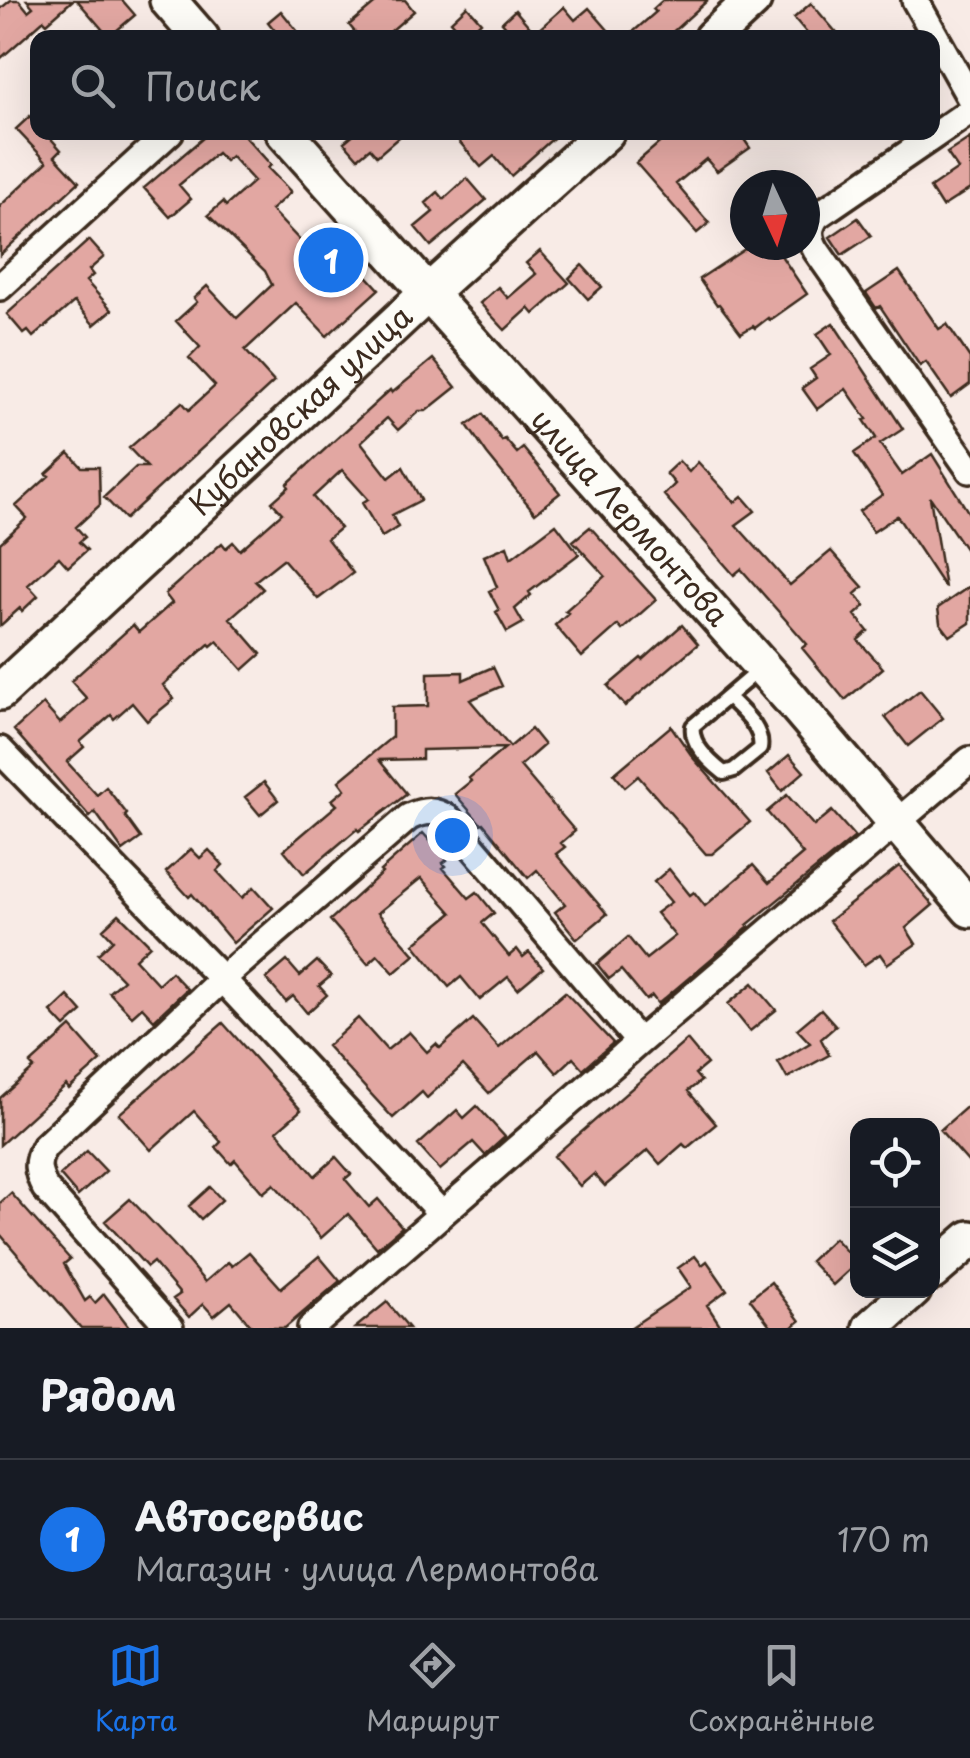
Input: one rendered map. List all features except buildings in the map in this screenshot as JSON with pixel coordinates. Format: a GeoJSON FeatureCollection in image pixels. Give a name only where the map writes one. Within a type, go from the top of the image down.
{"type":"FeatureCollection","features":[{"type":"Feature","properties":{"kind":"main road"},"geometry":{"type":"LineString","coordinates":[[168,0],[194,30]]}},
{"type":"Feature","properties":{"kind":"main road"},"geometry":{"type":"LineString","coordinates":[[721,30],[753,0]]}},
{"type":"Feature","properties":{"kind":"main road","name":"улица Лермонтова"},"geometry":{"type":"LineString","coordinates":[[291,140],[762,668],[970,909]]}},
{"type":"Feature","properties":{"kind":"main road","name":"Кубановская улица"},"geometry":{"type":"LineString","coordinates":[[0,692],[597,140]]}},
{"type":"Feature","properties":{"kind":"main road"},"geometry":{"type":"LineString","coordinates":[[940,1265],[970,1238]]}},
{"type":"Feature","properties":{"kind":"main road"},"geometry":{"type":"LineString","coordinates":[[871,1328],[903,1298]]}},
{"type":"Feature","properties":{"kind":"street"},"geometry":{"type":"LineString","coordinates":[[915,0],[932,30]]}},
{"type":"Feature","properties":{"kind":"street"},"geometry":{"type":"LineString","coordinates":[[940,45],[970,98]]}},
{"type":"Feature","properties":{"kind":"street"},"geometry":{"type":"LineString","coordinates":[[940,132],[970,111]]}},
{"type":"Feature","properties":{"kind":"street"},"geometry":{"type":"LineString","coordinates":[[0,288],[161,140]]}},
{"type":"Feature","properties":{"kind":"street"},"geometry":{"type":"LineString","coordinates":[[928,140],[817,216],[810,231],[816,250],[970,470]]}},
{"type":"Feature","properties":{"kind":"street"},"geometry":{"type":"LineString","coordinates":[[0,750],[441,1213]]}},
{"type":"Feature","properties":{"kind":"street"},"geometry":{"type":"LineString","coordinates":[[311,1328],[970,760]]}},
{"type":"Feature","properties":{"kind":"street"},"geometry":{"type":"LineString","coordinates":[[170,1328],[46,1188],[38,1174],[37,1160],[44,1146],[222,980],[409,817],[436,810],[448,819],[639,1042]]}},
{"type":"Feature","properties":{"kind":"lane"},"geometry":{"type":"LineString","coordinates":[[728,696],[760,733],[762,744],[734,770],[724,773],[694,742],[691,730],[693,726],[728,696],[762,668]]}},
{"type":"Feature","properties":{"kind":"place","name":"Автосервис"},"geometry":{"type":"Point","coordinates":[331,260]}}]}
